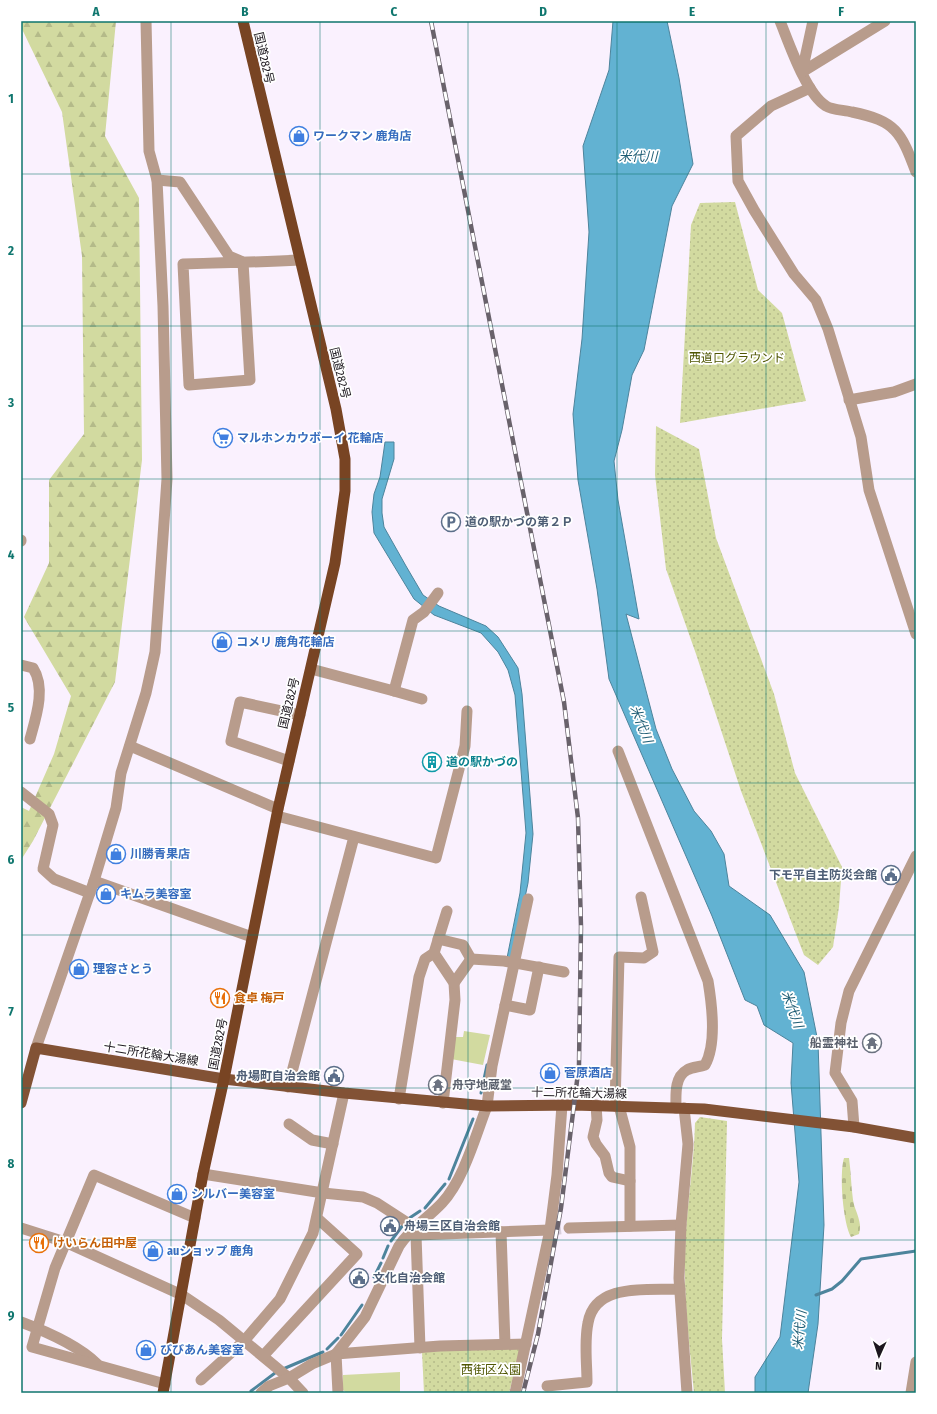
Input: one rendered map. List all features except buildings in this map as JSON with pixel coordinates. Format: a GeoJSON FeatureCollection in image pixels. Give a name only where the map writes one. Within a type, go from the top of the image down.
{"type":"FeatureCollection","features":[{"type":"Feature","properties":{"kind":"highway","name":"国道282号"},"geometry":{"type":"LineString","coordinates":[[164,1388],[203,1174],[224,1079],[277,813],[335,563],[345,491],[345,459],[336,409],[242,21]]}},
{"type":"Feature","properties":{"kind":"main road","name":"十二所花輪大湯線"},"geometry":{"type":"LineString","coordinates":[[36,1048],[224,1079],[398,1099],[487,1106],[596,1105],[704,1109],[854,1127],[915,1141]]}},
{"type":"Feature","properties":{"kind":"main road"},"geometry":{"type":"LineString","coordinates":[[21,1103],[36,1048]]}},
{"type":"Feature","properties":{"kind":"street"},"geometry":{"type":"LineString","coordinates":[[36,1048],[94,881],[116,808],[121,773],[146,693],[155,652],[167,479],[163,306],[157,180],[149,151],[146,21]]}},
{"type":"Feature","properties":{"kind":"street"},"geometry":{"type":"LineString","coordinates":[[780,21],[813,94],[826,106],[868,115],[894,128],[907,147],[916,172]]}},
{"type":"Feature","properties":{"kind":"street"},"geometry":{"type":"LineString","coordinates":[[802,72],[813,21]]}},
{"type":"Feature","properties":{"kind":"street"},"geometry":{"type":"LineString","coordinates":[[802,72],[885,21]]}},
{"type":"Feature","properties":{"kind":"street"},"geometry":{"type":"LineString","coordinates":[[810,88],[771,106],[736,136],[738,181],[754,210],[794,274],[816,300],[828,329],[861,437],[869,490],[916,634]]}},
{"type":"Feature","properties":{"kind":"street"},"geometry":{"type":"LineString","coordinates":[[157,180],[180,182],[229,256],[243,262]]}},
{"type":"Feature","properties":{"kind":"street"},"geometry":{"type":"LineString","coordinates":[[243,262],[250,380],[189,385],[183,264],[300,260]]}},
{"type":"Feature","properties":{"kind":"street"},"geometry":{"type":"LineString","coordinates":[[850,400],[894,392],[916,384]]}},
{"type":"Feature","properties":{"kind":"street"},"geometry":{"type":"LineString","coordinates":[[394,691],[413,620],[424,612],[436,596]]}},
{"type":"Feature","properties":{"kind":"street"},"geometry":{"type":"LineString","coordinates":[[21,665],[33,668],[39,676],[38,708],[30,739]]}},
{"type":"Feature","properties":{"kind":"street"},"geometry":{"type":"LineString","coordinates":[[311,669],[422,699]]}},
{"type":"Feature","properties":{"kind":"street"},"geometry":{"type":"LineString","coordinates":[[289,761],[231,741],[240,702],[300,715]]}},
{"type":"Feature","properties":{"kind":"street"},"geometry":{"type":"LineString","coordinates":[[130,746],[277,813],[354,837],[436,858],[465,746],[467,711]]}},
{"type":"Feature","properties":{"kind":"street"},"geometry":{"type":"LineString","coordinates":[[618,751],[708,981],[712,1009],[710,1057],[705,1065],[688,1069],[681,1075],[676,1088],[688,1144],[680,1225],[680,1289],[687,1393]]}},
{"type":"Feature","properties":{"kind":"street"},"geometry":{"type":"LineString","coordinates":[[21,792],[49,814],[54,825],[43,869],[54,879],[90,893]]}},
{"type":"Feature","properties":{"kind":"street"},"geometry":{"type":"LineString","coordinates":[[288,1087],[354,837]]}},
{"type":"Feature","properties":{"kind":"street"},"geometry":{"type":"LineString","coordinates":[[854,1127],[852,1101],[835,1073],[841,1023],[849,991],[912,872],[916,856]]}},
{"type":"Feature","properties":{"kind":"street"},"geometry":{"type":"LineString","coordinates":[[94,881],[252,937]]}},
{"type":"Feature","properties":{"kind":"street"},"geometry":{"type":"LineString","coordinates":[[630,1226],[630,1147],[617,1106],[619,957],[644,958],[654,952],[641,897]]}},
{"type":"Feature","properties":{"kind":"street"},"geometry":{"type":"LineString","coordinates":[[338,1393],[336,1354],[365,1317],[399,1246],[442,1203],[456,1185],[487,1106],[492,1066],[505,1005],[509,962],[528,899]]}},
{"type":"Feature","properties":{"kind":"street"},"geometry":{"type":"LineString","coordinates":[[398,1099],[419,977],[425,959],[434,954],[447,911]]}},
{"type":"Feature","properties":{"kind":"street"},"geometry":{"type":"LineString","coordinates":[[438,939],[463,945],[471,959]]}},
{"type":"Feature","properties":{"kind":"street"},"geometry":{"type":"LineString","coordinates":[[434,954],[454,983],[455,1000],[442,1103]]}},
{"type":"Feature","properties":{"kind":"street"},"geometry":{"type":"LineString","coordinates":[[471,959],[509,962],[564,972]]}},
{"type":"Feature","properties":{"kind":"street"},"geometry":{"type":"LineString","coordinates":[[454,983],[471,959]]}},
{"type":"Feature","properties":{"kind":"street"},"geometry":{"type":"LineString","coordinates":[[505,1005],[530,1010],[539,967]]}},
{"type":"Feature","properties":{"kind":"street"},"geometry":{"type":"LineString","coordinates":[[201,1380],[244,1341],[280,1299],[313,1233],[344,1093]]}},
{"type":"Feature","properties":{"kind":"street"},"geometry":{"type":"LineString","coordinates":[[515,1393],[550,1230],[557,1175],[562,1105]]}},
{"type":"Feature","properties":{"kind":"street"},"geometry":{"type":"LineString","coordinates":[[596,1105],[597,1120],[593,1137],[596,1144],[605,1156],[608,1174],[612,1177],[630,1181]]}},
{"type":"Feature","properties":{"kind":"street"},"geometry":{"type":"LineString","coordinates":[[289,1124],[312,1140],[333,1144]]}},
{"type":"Feature","properties":{"kind":"street"},"geometry":{"type":"LineString","coordinates":[[203,1174],[323,1193],[363,1197],[377,1203],[415,1231],[501,1232],[550,1230]]}},
{"type":"Feature","properties":{"kind":"street"},"geometry":{"type":"LineString","coordinates":[[164,1388],[99,1366],[32,1347],[55,1268],[94,1175],[195,1218]]}},
{"type":"Feature","properties":{"kind":"street"},"geometry":{"type":"LineString","coordinates":[[263,1356],[357,1254],[317,1218]]}},
{"type":"Feature","properties":{"kind":"street"},"geometry":{"type":"LineString","coordinates":[[570,1228],[680,1225]]}},
{"type":"Feature","properties":{"kind":"street"},"geometry":{"type":"LineString","coordinates":[[21,1228],[66,1242],[182,1295],[220,1320],[289,1378],[303,1393]]}},
{"type":"Feature","properties":{"kind":"street"},"geometry":{"type":"LineString","coordinates":[[415,1231],[420,1348]]}},
{"type":"Feature","properties":{"kind":"street"},"geometry":{"type":"LineString","coordinates":[[501,1232],[505,1344]]}},
{"type":"Feature","properties":{"kind":"street"},"geometry":{"type":"LineString","coordinates":[[547,1386],[587,1382],[588,1323],[594,1307],[605,1297],[618,1292],[680,1289]]}},
{"type":"Feature","properties":{"kind":"street"},"geometry":{"type":"LineString","coordinates":[[21,1322],[38,1328],[89,1355],[99,1366]]}},
{"type":"Feature","properties":{"kind":"street"},"geometry":{"type":"LineString","coordinates":[[261,1393],[269,1386],[289,1378],[312,1364],[336,1354],[420,1348],[526,1344]]}},
{"type":"Feature","properties":{"kind":"street"},"geometry":{"type":"LineString","coordinates":[[911,1393],[916,1362]]}},
{"type":"Feature","properties":{"kind":"green space"},"geometry":{"type":"Polygon","coordinates":[[[21,21],[116,21],[105,136],[139,198],[142,460],[115,682],[33,841],[21,860],[21,807],[29,811],[54,754],[71,696],[24,617],[49,563],[49,480],[84,434],[82,256],[62,112],[21,27],[21,21]]]}},
{"type":"Feature","properties":{"kind":"green space","name":"西道口グラウンド"},"geometry":{"type":"Polygon","coordinates":[[[735,202],[758,290],[782,313],[806,401],[680,423],[691,225],[700,203],[735,202]]]}},
{"type":"Feature","properties":{"kind":"green space"},"geometry":{"type":"Polygon","coordinates":[[[656,426],[699,449],[716,538],[774,694],[795,773],[842,867],[839,907],[833,947],[818,965],[804,955],[741,791],[696,654],[666,569],[655,475],[656,426]]]}},
{"type":"Feature","properties":{"kind":"green space"},"geometry":{"type":"Polygon","coordinates":[[[464,1031],[490,1035],[483,1065],[451,1059],[455,1037],[463,1037],[464,1031]]]}},
{"type":"Feature","properties":{"kind":"green space"},"geometry":{"type":"Polygon","coordinates":[[[700,1117],[727,1121],[722,1339],[725,1393],[694,1393],[686,1310],[685,1242],[695,1123],[700,1117]]]}},
{"type":"Feature","properties":{"kind":"green space"},"geometry":{"type":"Polygon","coordinates":[[[844,1158],[849,1158],[853,1200],[860,1225],[859,1234],[851,1237],[844,1210],[842,1175],[844,1158]]]}},
{"type":"Feature","properties":{"kind":"green space","name":"西街区公園"},"geometry":{"type":"Polygon","coordinates":[[[521,1346],[509,1393],[424,1393],[422,1352],[521,1346]]]}},
{"type":"Feature","properties":{"kind":"green space"},"geometry":{"type":"Polygon","coordinates":[[[400,1372],[400,1393],[347,1393],[343,1390],[343,1375],[400,1372]]]}},
{"type":"Feature","properties":{"kind":"water","name":"米代川"},"geometry":{"type":"Polygon","coordinates":[[[613,21],[667,21],[679,78],[693,164],[672,206],[644,350],[632,375],[622,430],[614,461],[618,500],[639,619],[626,614],[656,729],[672,769],[694,811],[711,831],[724,854],[729,886],[770,915],[804,972],[818,1042],[824,1225],[818,1324],[808,1393],[755,1393],[755,1377],[780,1337],[799,1182],[791,1083],[793,1043],[764,1025],[757,1006],[745,1000],[712,916],[609,679],[597,589],[578,480],[573,414],[582,339],[589,232],[583,146],[609,70],[613,21]]]}},
{"type":"Feature","properties":{"kind":"water"},"geometry":{"type":"Polygon","coordinates":[[[385,442],[394,442],[394,459],[382,499],[384,527],[423,595],[439,606],[486,626],[498,637],[518,668],[522,694],[533,834],[528,883],[512,960],[507,958],[520,893],[526,833],[515,695],[508,670],[498,652],[481,633],[434,615],[414,599],[374,533],[372,512],[374,494],[380,477],[385,442]]]}},
{"type":"Feature","properties":{"kind":"waterway"},"geometry":{"type":"LineString","coordinates":[[481,1093],[487,1065]]}},
{"type":"Feature","properties":{"kind":"waterway"},"geometry":{"type":"LineString","coordinates":[[449,1179],[473,1119]]}},
{"type":"Feature","properties":{"kind":"waterway"},"geometry":{"type":"LineString","coordinates":[[425,1208],[445,1184]]}},
{"type":"Feature","properties":{"kind":"waterway"},"geometry":{"type":"LineString","coordinates":[[408,1219],[420,1211]]}},
{"type":"Feature","properties":{"kind":"waterway"},"geometry":{"type":"LineString","coordinates":[[391,1241],[403,1225]]}},
{"type":"Feature","properties":{"kind":"waterway"},"geometry":{"type":"LineString","coordinates":[[383,1258],[388,1246]]}},
{"type":"Feature","properties":{"kind":"waterway"},"geometry":{"type":"LineString","coordinates":[[816,1295],[832,1289],[842,1281],[861,1259],[916,1251]]}},
{"type":"Feature","properties":{"kind":"waterway"},"geometry":{"type":"LineString","coordinates":[[374,1277],[381,1263]]}},
{"type":"Feature","properties":{"kind":"waterway"},"geometry":{"type":"LineString","coordinates":[[341,1335],[362,1305]]}},
{"type":"Feature","properties":{"kind":"waterway"},"geometry":{"type":"LineString","coordinates":[[327,1349],[338,1338]]}},
{"type":"Feature","properties":{"kind":"waterway"},"geometry":{"type":"LineString","coordinates":[[283,1369],[323,1352]]}},
{"type":"Feature","properties":{"kind":"waterway"},"geometry":{"type":"LineString","coordinates":[[251,1391],[275,1373]]}},
{"type":"Feature","properties":{"kind":"tunnel"},"geometry":{"type":"LineString","coordinates":[[550,1230],[569,1228]]}},
{"type":"Feature","properties":{"kind":"railway"},"geometry":{"type":"LineString","coordinates":[[431,21],[564,702],[578,818],[581,927],[579,1065],[561,1208],[538,1334],[523,1393]]}},
{"type":"Feature","properties":{"kind":"place","name":"ワークマン 鹿角店"},"geometry":{"type":"Point","coordinates":[299,136]}},
{"type":"Feature","properties":{"kind":"place","name":"マルホンカウボーイ 花輪店"},"geometry":{"type":"Point","coordinates":[223,438]}},
{"type":"Feature","properties":{"kind":"place","name":"道の駅かづの第２Ｐ"},"geometry":{"type":"Point","coordinates":[451,522]}},
{"type":"Feature","properties":{"kind":"place","name":"コメリ 鹿角花輪店"},"geometry":{"type":"Point","coordinates":[222,642]}},
{"type":"Feature","properties":{"kind":"place","name":"道の駅かづの"},"geometry":{"type":"Point","coordinates":[432,762]}},
{"type":"Feature","properties":{"kind":"place","name":"川勝青果店"},"geometry":{"type":"Point","coordinates":[116,854]}},
{"type":"Feature","properties":{"kind":"place","name":"下モ平自主防災会館"},"geometry":{"type":"Point","coordinates":[891,875]}},
{"type":"Feature","properties":{"kind":"place","name":"キムラ美容室"},"geometry":{"type":"Point","coordinates":[106,894]}},
{"type":"Feature","properties":{"kind":"place","name":"理容さとう"},"geometry":{"type":"Point","coordinates":[79,969]}},
{"type":"Feature","properties":{"kind":"place","name":"食卓 梅戸"},"geometry":{"type":"Point","coordinates":[220,998]}},
{"type":"Feature","properties":{"kind":"place","name":"船霊神社"},"geometry":{"type":"Point","coordinates":[872,1043]}},
{"type":"Feature","properties":{"kind":"place","name":"菅原酒店"},"geometry":{"type":"Point","coordinates":[550,1073]}},
{"type":"Feature","properties":{"kind":"place","name":"舟場町自治会館"},"geometry":{"type":"Point","coordinates":[334,1076]}},
{"type":"Feature","properties":{"kind":"place","name":"舟守地蔵堂"},"geometry":{"type":"Point","coordinates":[438,1085]}},
{"type":"Feature","properties":{"kind":"place","name":"シルバー美容室"},"geometry":{"type":"Point","coordinates":[177,1194]}},
{"type":"Feature","properties":{"kind":"place","name":"舟場三区自治会館"},"geometry":{"type":"Point","coordinates":[390,1226]}},
{"type":"Feature","properties":{"kind":"place","name":"けいらん田中屋"},"geometry":{"type":"Point","coordinates":[39,1243]}},
{"type":"Feature","properties":{"kind":"place","name":"auショップ 鹿角"},"geometry":{"type":"Point","coordinates":[153,1251]}},
{"type":"Feature","properties":{"kind":"place","name":"文化自治会館"},"geometry":{"type":"Point","coordinates":[359,1278]}},
{"type":"Feature","properties":{"kind":"place","name":"びびあん美容室"},"geometry":{"type":"Point","coordinates":[146,1350]}}]}
